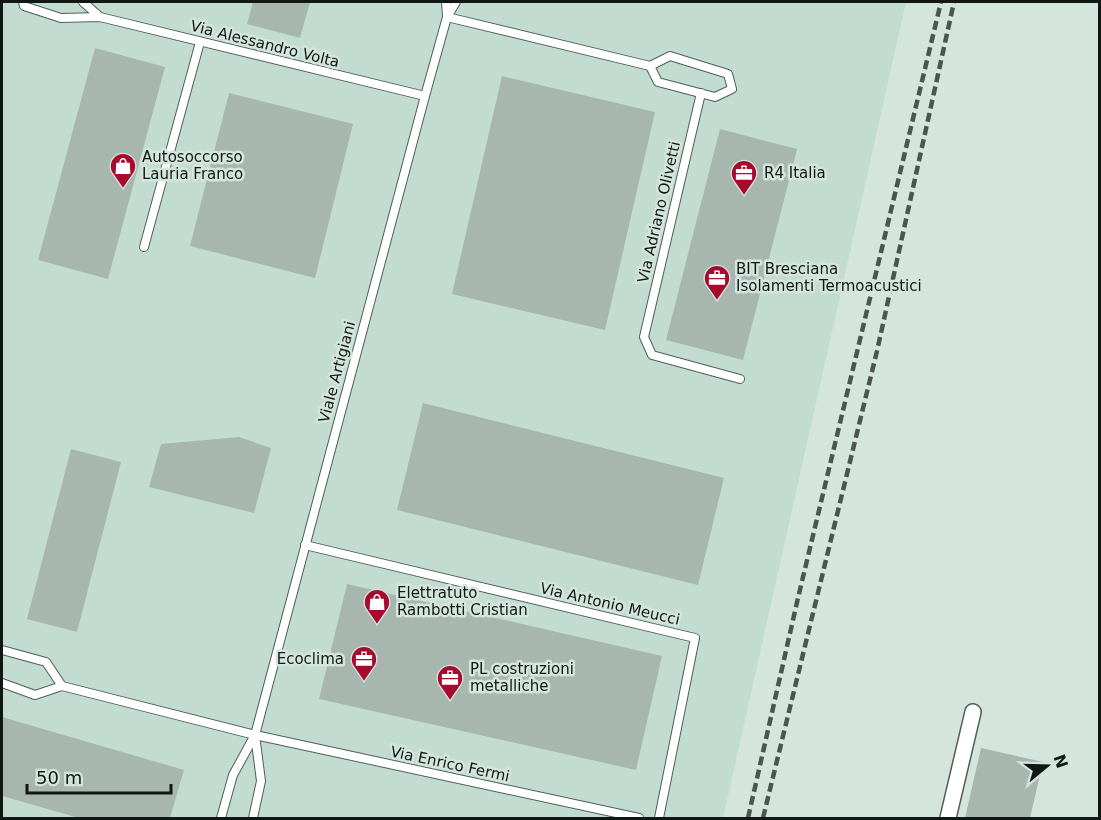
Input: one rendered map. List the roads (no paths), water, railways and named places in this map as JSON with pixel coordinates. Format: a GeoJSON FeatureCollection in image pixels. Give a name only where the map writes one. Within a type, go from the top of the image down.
{"type":"FeatureCollection","features":[{"type":"Feature","properties":{"kind":"street"},"geometry":{"type":"LineString","coordinates":[[948,819],[973,712]]}},
{"type":"Feature","properties":{"kind":"lane"},"geometry":{"type":"LineString","coordinates":[[23,2],[24,6],[61,18],[100,17]]}},
{"type":"Feature","properties":{"kind":"lane"},"geometry":{"type":"LineString","coordinates":[[83,2],[100,17]]}},
{"type":"Feature","properties":{"kind":"lane"},"geometry":{"type":"LineString","coordinates":[[446,2],[447,17]]}},
{"type":"Feature","properties":{"kind":"lane"},"geometry":{"type":"LineString","coordinates":[[447,17],[456,2]]}},
{"type":"Feature","properties":{"kind":"lane","name":"Via Alessandro Volta"},"geometry":{"type":"LineString","coordinates":[[100,17],[424,96]]}},
{"type":"Feature","properties":{"kind":"lane"},"geometry":{"type":"LineString","coordinates":[[447,17],[650,66],[670,56],[728,74],[732,89],[715,97],[658,82],[650,66]]}},
{"type":"Feature","properties":{"kind":"lane","name":"Viale Artigiani"},"geometry":{"type":"LineString","coordinates":[[255,735],[424,96],[447,17]]}},
{"type":"Feature","properties":{"kind":"lane"},"geometry":{"type":"LineString","coordinates":[[144,248],[200,42]]}},
{"type":"Feature","properties":{"kind":"lane","name":"Via Adriano Olivetti"},"geometry":{"type":"LineString","coordinates":[[701,93],[644,337],[652,355],[740,379]]}},
{"type":"Feature","properties":{"kind":"lane","name":"Via Antonio Meucci"},"geometry":{"type":"LineString","coordinates":[[306,545],[695,638],[659,819]]}},
{"type":"Feature","properties":{"kind":"lane"},"geometry":{"type":"LineString","coordinates":[[2,650],[46,662],[62,686],[35,695],[2,683]]}},
{"type":"Feature","properties":{"kind":"lane","name":"Via Enrico Fermi"},"geometry":{"type":"LineString","coordinates":[[62,686],[255,735],[639,819]]}},
{"type":"Feature","properties":{"kind":"lane"},"geometry":{"type":"LineString","coordinates":[[221,819],[233,775],[255,735]]}},
{"type":"Feature","properties":{"kind":"lane"},"geometry":{"type":"LineString","coordinates":[[252,819],[261,781],[255,735]]}},
{"type":"Feature","properties":{"kind":"railway"},"geometry":{"type":"LineString","coordinates":[[748,818],[798,598],[941,2]]}},
{"type":"Feature","properties":{"kind":"railway"},"geometry":{"type":"LineString","coordinates":[[763,818],[877,351],[954,2]]}},
{"type":"Feature","properties":{"kind":"place","name":"Autosoccorso Lauria Franco"},"geometry":{"type":"Point","coordinates":[123,189]}},
{"type":"Feature","properties":{"kind":"place","name":"R4 Italia"},"geometry":{"type":"Point","coordinates":[744,196]}},
{"type":"Feature","properties":{"kind":"place","name":"BIT Bresciana Isolamenti Termoacustici"},"geometry":{"type":"Point","coordinates":[717,301]}},
{"type":"Feature","properties":{"kind":"place","name":"Elettratuto Rambotti Cristian"},"geometry":{"type":"Point","coordinates":[377,625]}},
{"type":"Feature","properties":{"kind":"place","name":"Ecoclima"},"geometry":{"type":"Point","coordinates":[364,682]}},
{"type":"Feature","properties":{"kind":"place","name":"PL costruzioni metalliche"},"geometry":{"type":"Point","coordinates":[450,701]}}]}
